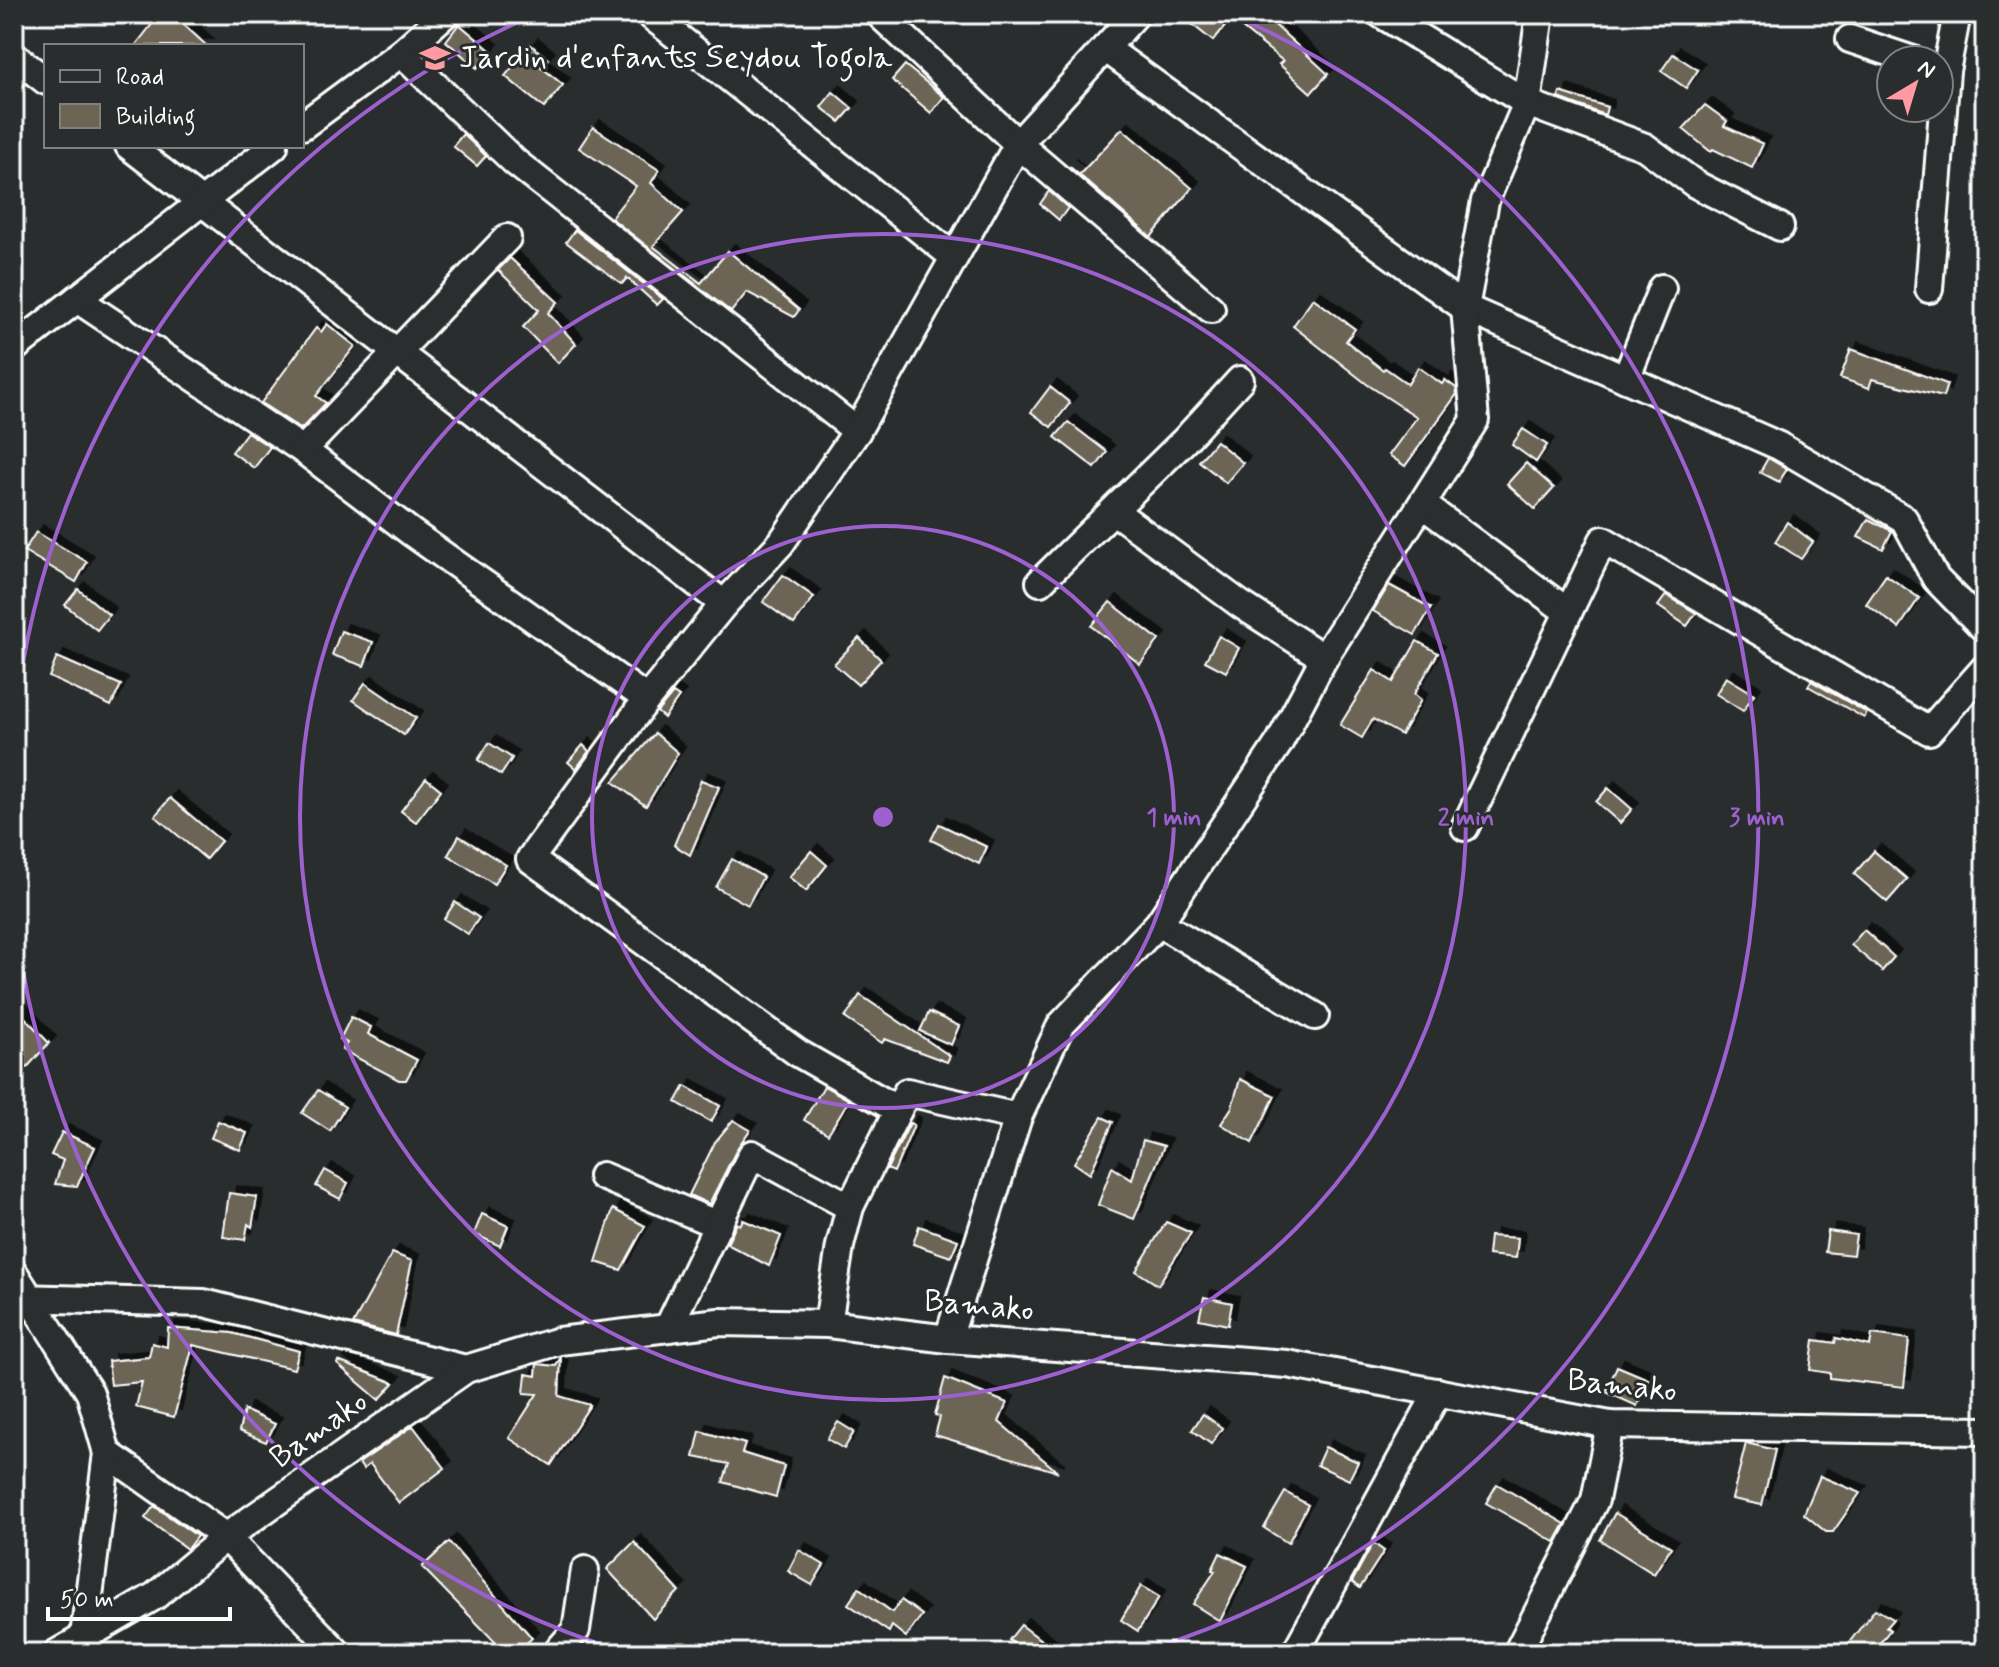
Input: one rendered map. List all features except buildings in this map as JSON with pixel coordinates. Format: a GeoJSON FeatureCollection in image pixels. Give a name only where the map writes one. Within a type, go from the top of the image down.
{"type":"FeatureCollection","features":[{"type":"Feature","properties":{"kind":"street"},"geometry":{"type":"LineString","coordinates":[[304,125],[401,53],[445,14]]}},
{"type":"Feature","properties":{"kind":"street"},"geometry":{"type":"LineString","coordinates":[[649,14],[954,257]]}},
{"type":"Feature","properties":{"kind":"street"},"geometry":{"type":"LineString","coordinates":[[879,14],[1018,144],[1211,309]]}},
{"type":"Feature","properties":{"kind":"street"},"geometry":{"type":"LineString","coordinates":[[898,1110],[798,1053],[530,859],[647,699],[724,604],[781,543],[857,431],[1018,144],[1136,14]]}},
{"type":"Feature","properties":{"kind":"street"},"geometry":{"type":"LineString","coordinates":[[1381,14],[1527,103],[1645,147],[1695,184],[1780,227]]}},
{"type":"Feature","properties":{"kind":"street"},"geometry":{"type":"LineString","coordinates":[[948,1339],[1018,1117],[1061,1025],[1159,923],[1279,743],[1324,658],[1475,420],[1465,308],[1485,201],[1527,103],[1540,14]]}},
{"type":"Feature","properties":{"kind":"street"},"geometry":{"type":"LineString","coordinates":[[1949,44],[1957,14]]}},
{"type":"Feature","properties":{"kind":"street"},"geometry":{"type":"LineString","coordinates":[[1850,39],[1875,47]]}},
{"type":"Feature","properties":{"kind":"street"},"geometry":{"type":"LineString","coordinates":[[1105,48],[1465,308],[1779,446],[1904,519],[1936,579],[1985,629]]}},
{"type":"Feature","properties":{"kind":"street"},"geometry":{"type":"LineString","coordinates":[[401,53],[515,162],[857,431]]}},
{"type":"Feature","properties":{"kind":"street"},"geometry":{"type":"LineString","coordinates":[[14,56],[44,79]]}},
{"type":"Feature","properties":{"kind":"street"},"geometry":{"type":"LineString","coordinates":[[1929,289],[1939,124]]}},
{"type":"Feature","properties":{"kind":"street"},"geometry":{"type":"LineString","coordinates":[[132,148],[724,604]]}},
{"type":"Feature","properties":{"kind":"street"},"geometry":{"type":"LineString","coordinates":[[14,348],[271,148]]}},
{"type":"Feature","properties":{"kind":"street"},"geometry":{"type":"LineString","coordinates":[[303,450],[507,238]]}},
{"type":"Feature","properties":{"kind":"street"},"geometry":{"type":"LineString","coordinates":[[1626,379],[1662,288]]}},
{"type":"Feature","properties":{"kind":"street"},"geometry":{"type":"LineString","coordinates":[[77,299],[303,450],[412,533],[647,699]]}},
{"type":"Feature","properties":{"kind":"street"},"geometry":{"type":"LineString","coordinates":[[1040,582],[1114,511],[1240,380]]}},
{"type":"Feature","properties":{"kind":"street"},"geometry":{"type":"LineString","coordinates":[[1422,504],[1568,612]]}},
{"type":"Feature","properties":{"kind":"street"},"geometry":{"type":"LineString","coordinates":[[1114,511],[1240,604],[1324,658]]}},
{"type":"Feature","properties":{"kind":"street"},"geometry":{"type":"LineString","coordinates":[[1465,827],[1603,540],[1929,731],[1985,668]]}},
{"type":"Feature","properties":{"kind":"street"},"geometry":{"type":"LineString","coordinates":[[1159,923],[1315,1016]]}},
{"type":"Feature","properties":{"kind":"street"},"geometry":{"type":"LineString","coordinates":[[828,1324],[840,1246],[850,1207],[907,1092],[1018,1117]]}},
{"type":"Feature","properties":{"kind":"street"},"geometry":{"type":"LineString","coordinates":[[668,1328],[752,1154],[850,1207]]}},
{"type":"Feature","properties":{"kind":"street"},"geometry":{"type":"LineString","coordinates":[[602,1176],[718,1225]]}},
{"type":"Feature","properties":{"kind":"street"},"geometry":{"type":"LineString","coordinates":[[14,1273],[22,1297],[90,1393],[107,1453],[84,1636]]}},
{"type":"Feature","properties":{"kind":"street"},"geometry":{"type":"LineString","coordinates":[[22,1297],[204,1303],[466,1369]]}},
{"type":"Feature","properties":{"kind":"street","name":"Bamako"},"geometry":{"type":"LineString","coordinates":[[57,1653],[155,1596],[226,1537],[466,1369],[559,1341],[719,1322],[828,1324],[948,1339],[1287,1364],[1610,1425],[1985,1431]]}},
{"type":"Feature","properties":{"kind":"street"},"geometry":{"type":"LineString","coordinates":[[1295,1653],[1438,1392]]}},
{"type":"Feature","properties":{"kind":"street"},"geometry":{"type":"LineString","coordinates":[[1517,1653],[1595,1500],[1610,1425]]}},
{"type":"Feature","properties":{"kind":"street"},"geometry":{"type":"LineString","coordinates":[[107,1453],[226,1537],[338,1653]]}},
{"type":"Feature","properties":{"kind":"street"},"geometry":{"type":"LineString","coordinates":[[556,1653],[576,1630],[585,1570]]}},
{"type":"Feature","properties":{"kind":"place","name":"Jardin d'enfants Seydou Togola"},"geometry":{"type":"Point","coordinates":[435,58]}}]}
